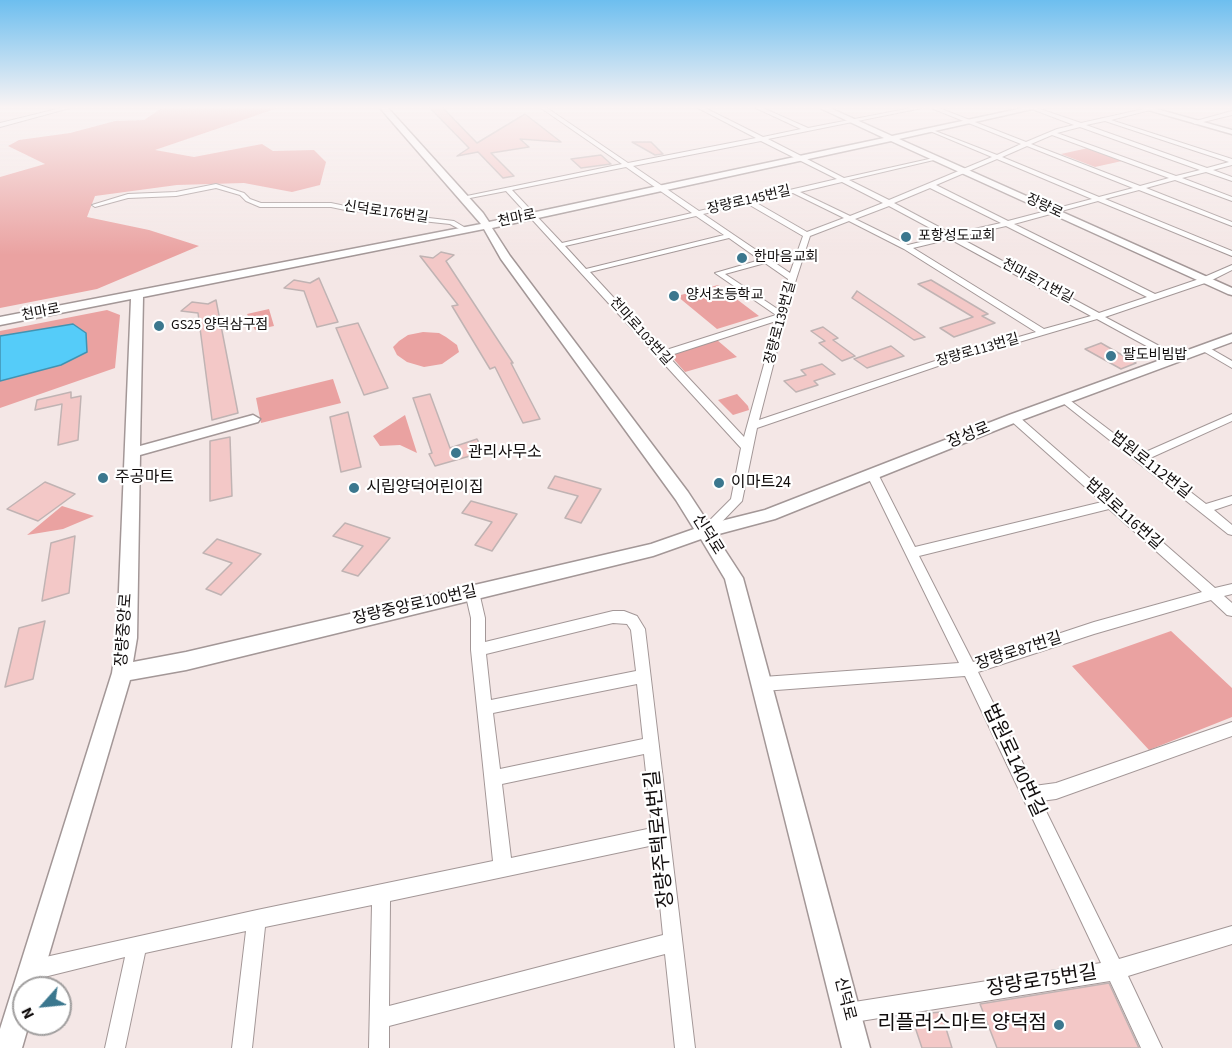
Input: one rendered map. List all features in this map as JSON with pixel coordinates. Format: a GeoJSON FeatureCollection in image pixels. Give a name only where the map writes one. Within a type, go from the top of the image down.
{"type":"FeatureCollection","features":[{"type":"Feature","properties":{"kind":"street","name":"신덕로"},"geometry":{"type":"LineString","coordinates":[[429,157],[465,197],[471,226],[496,244],[706,531],[734,578],[764,684],[856,1048]]}},
{"type":"Feature","properties":{"kind":"street"},"geometry":{"type":"LineString","coordinates":[[615,157],[793,279]]}},
{"type":"Feature","properties":{"kind":"street"},"geometry":{"type":"LineString","coordinates":[[465,197],[669,157]]}},
{"type":"Feature","properties":{"kind":"street","name":"천마로"},"geometry":{"type":"LineString","coordinates":[[0,321],[471,226],[513,220],[804,157]]}},
{"type":"Feature","properties":{"kind":"street"},"geometry":{"type":"LineString","coordinates":[[748,201],[807,235],[998,157],[1232,254]]}},
{"type":"Feature","properties":{"kind":"street"},"geometry":{"type":"LineString","coordinates":[[1060,157],[1232,224]]}},
{"type":"Feature","properties":{"kind":"street"},"geometry":{"type":"LineString","coordinates":[[1115,157],[1232,199]]}},
{"type":"Feature","properties":{"kind":"street"},"geometry":{"type":"LineString","coordinates":[[1170,157],[1232,179]]}},
{"type":"Feature","properties":{"kind":"street"},"geometry":{"type":"LineString","coordinates":[[1217,157],[1232,162]]}},
{"type":"Feature","properties":{"kind":"street","name":"천마로71번길"},"geometry":{"type":"LineString","coordinates":[[799,158],[889,203],[1178,359]]}},
{"type":"Feature","properties":{"kind":"street","name":"장량로"},"geometry":{"type":"LineString","coordinates":[[936,158],[1232,292]]}},
{"type":"Feature","properties":{"kind":"street","name":"장량로145번길"},"geometry":{"type":"LineString","coordinates":[[562,245],[936,158]]}},
{"type":"Feature","properties":{"kind":"street"},"geometry":{"type":"LineString","coordinates":[[907,246],[954,238],[1141,189],[1232,162]]}},
{"type":"Feature","properties":{"kind":"street","name":"신덕로176번길"},"geometry":{"type":"LineString","coordinates":[[95,205],[128,196],[176,194],[219,186],[242,194],[251,202],[260,204],[331,205],[350,209],[381,210],[403,217],[471,226]]}},
{"type":"Feature","properties":{"kind":"street"},"geometry":{"type":"LineString","coordinates":[[930,186],[1152,296]]}},
{"type":"Feature","properties":{"kind":"street","name":"천마로103번길"},"geometry":{"type":"LineString","coordinates":[[508,189],[535,215],[660,355],[747,447]]}},
{"type":"Feature","properties":{"kind":"street"},"geometry":{"type":"LineString","coordinates":[[794,191],[907,246],[1044,333]]}},
{"type":"Feature","properties":{"kind":"street"},"geometry":{"type":"LineString","coordinates":[[513,220],[499,231],[496,244],[478,236],[471,226],[513,220]]}},
{"type":"Feature","properties":{"kind":"street","name":"장량로139번길"},"geometry":{"type":"LineString","coordinates":[[706,531],[736,501],[747,447],[807,235]]}},
{"type":"Feature","properties":{"kind":"street"},"geometry":{"type":"LineString","coordinates":[[586,271],[730,236]]}},
{"type":"Feature","properties":{"kind":"street"},"geometry":{"type":"LineString","coordinates":[[766,261],[719,273],[783,316]]}},
{"type":"Feature","properties":{"kind":"street","name":"장량로113번길"},"geometry":{"type":"LineString","coordinates":[[753,426],[938,363],[1099,316],[1204,280],[1232,267]]}},
{"type":"Feature","properties":{"kind":"street","name":"장량중앙로"},"geometry":{"type":"LineString","coordinates":[[30,976],[122,673],[127,638],[136,295]]}},
{"type":"Feature","properties":{"kind":"street"},"geometry":{"type":"LineString","coordinates":[[660,355],[783,316]]}},
{"type":"Feature","properties":{"kind":"street","name":"장성로"},"geometry":{"type":"LineString","coordinates":[[706,531],[769,515],[1014,418],[1232,338]]}},
{"type":"Feature","properties":{"kind":"street"},"geometry":{"type":"LineString","coordinates":[[1206,349],[1232,365]]}},
{"type":"Feature","properties":{"kind":"street","name":"법원로112번길"},"geometry":{"type":"LineString","coordinates":[[1068,400],[1232,531]]}},
{"type":"Feature","properties":{"kind":"street"},"geometry":{"type":"LineString","coordinates":[[1141,458],[1232,417]]}},
{"type":"Feature","properties":{"kind":"street","name":"법원로116번길"},"geometry":{"type":"LineString","coordinates":[[1014,418],[1232,611]]}},
{"type":"Feature","properties":{"kind":"street"},"geometry":{"type":"LineString","coordinates":[[131,453],[253,419]]}},
{"type":"Feature","properties":{"kind":"street","name":"법원로140번길"},"geometry":{"type":"LineString","coordinates":[[873,475],[1152,1048]]}},
{"type":"Feature","properties":{"kind":"street"},"geometry":{"type":"LineString","coordinates":[[1205,509],[1232,500]]}},
{"type":"Feature","properties":{"kind":"street"},"geometry":{"type":"LineString","coordinates":[[912,553],[1111,504]]}},
{"type":"Feature","properties":{"kind":"street","name":"장량중앙로100번길"},"geometry":{"type":"LineString","coordinates":[[122,673],[186,661],[653,550],[706,531]]}},
{"type":"Feature","properties":{"kind":"street","name":"장량로87번길"},"geometry":{"type":"LineString","coordinates":[[764,684],[969,669],[1094,627],[1232,590]]}},
{"type":"Feature","properties":{"kind":"street"},"geometry":{"type":"LineString","coordinates":[[472,592],[478,618],[478,650],[503,868]]}},
{"type":"Feature","properties":{"kind":"street","name":"장량주택로4번길"},"geometry":{"type":"LineString","coordinates":[[478,650],[613,617],[632,620],[638,629],[685,1048]]}},
{"type":"Feature","properties":{"kind":"street"},"geometry":{"type":"LineString","coordinates":[[485,708],[643,676]]}},
{"type":"Feature","properties":{"kind":"street"},"geometry":{"type":"LineString","coordinates":[[1029,795],[1056,791],[1232,729]]}},
{"type":"Feature","properties":{"kind":"street"},"geometry":{"type":"LineString","coordinates":[[493,778],[650,745]]}},
{"type":"Feature","properties":{"kind":"street"},"geometry":{"type":"LineString","coordinates":[[52,976],[137,945],[660,835]]}},
{"type":"Feature","properties":{"kind":"street"},"geometry":{"type":"LineString","coordinates":[[379,1048],[381,893]]}},
{"type":"Feature","properties":{"kind":"street"},"geometry":{"type":"LineString","coordinates":[[242,1048],[257,920]]}},
{"type":"Feature","properties":{"kind":"street","name":"장량로75번길"},"geometry":{"type":"LineString","coordinates":[[848,1013],[1113,971],[1232,935]]}},
{"type":"Feature","properties":{"kind":"street"},"geometry":{"type":"LineString","coordinates":[[380,1018],[673,942]]}},
{"type":"Feature","properties":{"kind":"street"},"geometry":{"type":"LineString","coordinates":[[115,1048],[137,945]]}},
{"type":"Feature","properties":{"kind":"shaded area"},"geometry":{"type":"Polygon","coordinates":[[[30,157],[321,157],[326,162],[320,185],[292,192],[244,183],[177,185],[95,196],[87,217],[149,230],[199,246],[97,289],[0,308],[0,177],[45,164],[30,157]]]}},
{"type":"Feature","properties":{"kind":"shaded area"},"geometry":{"type":"Polygon","coordinates":[[[1069,157],[1111,157],[1122,161],[1095,167],[1069,157]]]}},
{"type":"Feature","properties":{"kind":"shaded area"},"geometry":{"type":"Polygon","coordinates":[[[718,285],[759,316],[717,329],[677,296],[718,285]]]}},
{"type":"Feature","properties":{"kind":"shaded area"},"geometry":{"type":"Polygon","coordinates":[[[269,309],[274,326],[255,330],[247,314],[269,309]]]}},
{"type":"Feature","properties":{"kind":"shaded area"},"geometry":{"type":"Polygon","coordinates":[[[107,310],[120,315],[115,368],[0,408],[0,331],[107,310]]]}},
{"type":"Feature","properties":{"kind":"shaded area"},"geometry":{"type":"Polygon","coordinates":[[[423,332],[439,333],[457,345],[459,352],[442,364],[424,367],[407,362],[397,355],[393,347],[399,341],[408,335],[423,332]]]}},
{"type":"Feature","properties":{"kind":"shaded area"},"geometry":{"type":"Polygon","coordinates":[[[717,340],[737,357],[685,372],[670,355],[717,340]]]}},
{"type":"Feature","properties":{"kind":"shaded area"},"geometry":{"type":"Polygon","coordinates":[[[333,379],[341,403],[261,423],[256,398],[333,379]]]}},
{"type":"Feature","properties":{"kind":"shaded area"},"geometry":{"type":"Polygon","coordinates":[[[737,394],[749,410],[733,415],[718,400],[737,394]]]}},
{"type":"Feature","properties":{"kind":"shaded area"},"geometry":{"type":"Polygon","coordinates":[[[405,415],[417,453],[400,445],[380,446],[373,436],[405,415]]]}},
{"type":"Feature","properties":{"kind":"shaded area"},"geometry":{"type":"Polygon","coordinates":[[[62,506],[94,516],[63,529],[27,535],[62,506]]]}},
{"type":"Feature","properties":{"kind":"shaded area"},"geometry":{"type":"Polygon","coordinates":[[[1171,631],[1232,688],[1232,717],[1149,750],[1072,666],[1171,631]]]}},
{"type":"Feature","properties":{"kind":"water"},"geometry":{"type":"Polygon","coordinates":[[[73,324],[86,333],[87,352],[61,365],[0,381],[0,336],[73,324]]]}},
{"type":"Feature","properties":{"kind":"building"},"geometry":{"type":"Polygon","coordinates":[[[483,157],[495,157],[514,176],[503,178],[483,157]]]}},
{"type":"Feature","properties":{"kind":"building"},"geometry":{"type":"Polygon","coordinates":[[[603,157],[611,164],[581,168],[571,159],[603,157]]]}},
{"type":"Feature","properties":{"kind":"building"},"geometry":{"type":"Polygon","coordinates":[[[441,252],[454,255],[446,261],[513,363],[511,363],[540,419],[523,423],[495,367],[490,369],[452,306],[458,305],[420,256],[433,258],[441,252]]]}},
{"type":"Feature","properties":{"kind":"building"},"geometry":{"type":"Polygon","coordinates":[[[319,278],[338,322],[317,327],[304,291],[284,288],[294,280],[310,283],[319,278]]]}},
{"type":"Feature","properties":{"kind":"building"},"geometry":{"type":"Polygon","coordinates":[[[931,280],[988,314],[982,316],[995,323],[954,337],[940,328],[973,317],[918,284],[931,280]]]}},
{"type":"Feature","properties":{"kind":"building"},"geometry":{"type":"Polygon","coordinates":[[[857,291],[925,337],[914,340],[852,298],[857,291]]]}},
{"type":"Feature","properties":{"kind":"building"},"geometry":{"type":"Polygon","coordinates":[[[216,300],[238,413],[212,420],[198,313],[181,311],[192,302],[208,304],[216,300]]]}},
{"type":"Feature","properties":{"kind":"building"},"geometry":{"type":"Polygon","coordinates":[[[358,323],[388,388],[364,395],[336,328],[358,323]]]}},
{"type":"Feature","properties":{"kind":"building"},"geometry":{"type":"Polygon","coordinates":[[[823,327],[838,338],[833,340],[855,356],[842,361],[819,343],[825,341],[811,331],[823,327]]]}},
{"type":"Feature","properties":{"kind":"building","name":"팔도비빔밥"},"geometry":{"type":"Polygon","coordinates":[[[1101,343],[1136,363],[1121,369],[1085,349],[1101,343]]]}},
{"type":"Feature","properties":{"kind":"building"},"geometry":{"type":"Polygon","coordinates":[[[891,346],[904,356],[867,368],[854,359],[891,346]]]}},
{"type":"Feature","properties":{"kind":"building"},"geometry":{"type":"Polygon","coordinates":[[[822,364],[835,374],[814,381],[818,385],[796,392],[784,381],[806,375],[801,370],[822,364]]]}},
{"type":"Feature","properties":{"kind":"building"},"geometry":{"type":"Polygon","coordinates":[[[71,392],[71,398],[81,396],[78,440],[58,445],[62,404],[35,410],[37,400],[71,392]]]}},
{"type":"Feature","properties":{"kind":"building"},"geometry":{"type":"Polygon","coordinates":[[[430,394],[450,448],[477,439],[484,452],[435,466],[429,454],[432,453],[413,398],[430,394]]]}},
{"type":"Feature","properties":{"kind":"building"},"geometry":{"type":"Polygon","coordinates":[[[348,412],[361,467],[341,472],[330,417],[348,412]]]}},
{"type":"Feature","properties":{"kind":"building"},"geometry":{"type":"Polygon","coordinates":[[[230,437],[232,496],[210,501],[210,441],[230,437]]]}},
{"type":"Feature","properties":{"kind":"building"},"geometry":{"type":"Polygon","coordinates":[[[555,476],[601,489],[581,523],[565,518],[578,496],[548,488],[555,476]]]}},
{"type":"Feature","properties":{"kind":"building"},"geometry":{"type":"Polygon","coordinates":[[[45,482],[75,494],[38,521],[7,509],[45,482]]]}},
{"type":"Feature","properties":{"kind":"building"},"geometry":{"type":"Polygon","coordinates":[[[471,501],[517,514],[492,551],[475,545],[492,522],[462,513],[471,501]]]}},
{"type":"Feature","properties":{"kind":"building"},"geometry":{"type":"Polygon","coordinates":[[[345,523],[390,538],[358,576],[342,571],[363,546],[333,536],[345,523]]]}},
{"type":"Feature","properties":{"kind":"building"},"geometry":{"type":"Polygon","coordinates":[[[75,536],[69,593],[42,601],[51,543],[75,536]]]}},
{"type":"Feature","properties":{"kind":"building"},"geometry":{"type":"Polygon","coordinates":[[[217,539],[261,554],[221,595],[206,589],[232,563],[203,553],[217,539]]]}},
{"type":"Feature","properties":{"kind":"building"},"geometry":{"type":"Polygon","coordinates":[[[45,621],[33,679],[5,687],[19,628],[45,621]]]}},
{"type":"Feature","properties":{"kind":"building","name":"리플러스마트 양덕점"},"geometry":{"type":"Polygon","coordinates":[[[1109,983],[1139,1048],[997,1048],[980,1004],[1109,983]]]}},
{"type":"Feature","properties":{"kind":"building"},"geometry":{"type":"Polygon","coordinates":[[[941,1012],[952,1048],[922,1048],[911,1015],[941,1012]]]}},
{"type":"Feature","properties":{"kind":"place","name":"포항성도교회"},"geometry":{"type":"Point","coordinates":[906,237]}},
{"type":"Feature","properties":{"kind":"place","name":"한마음교회"},"geometry":{"type":"Point","coordinates":[742,258]}},
{"type":"Feature","properties":{"kind":"place","name":"양서초등학교"},"geometry":{"type":"Point","coordinates":[674,296]}},
{"type":"Feature","properties":{"kind":"place","name":"GS25 양덕삼구점"},"geometry":{"type":"Point","coordinates":[159,326]}},
{"type":"Feature","properties":{"kind":"place","name":"팔도비빔밥"},"geometry":{"type":"Point","coordinates":[1111,356]}},
{"type":"Feature","properties":{"kind":"place","name":"관리사무소"},"geometry":{"type":"Point","coordinates":[456,453]}},
{"type":"Feature","properties":{"kind":"place","name":"주공마트"},"geometry":{"type":"Point","coordinates":[103,478]}},
{"type":"Feature","properties":{"kind":"place","name":"이마트24"},"geometry":{"type":"Point","coordinates":[719,483]}},
{"type":"Feature","properties":{"kind":"place","name":"시립양덕어린이집"},"geometry":{"type":"Point","coordinates":[354,488]}},
{"type":"Feature","properties":{"kind":"place","name":"리플러스마트 양덕점"},"geometry":{"type":"Point","coordinates":[1059,1025]}}]}
